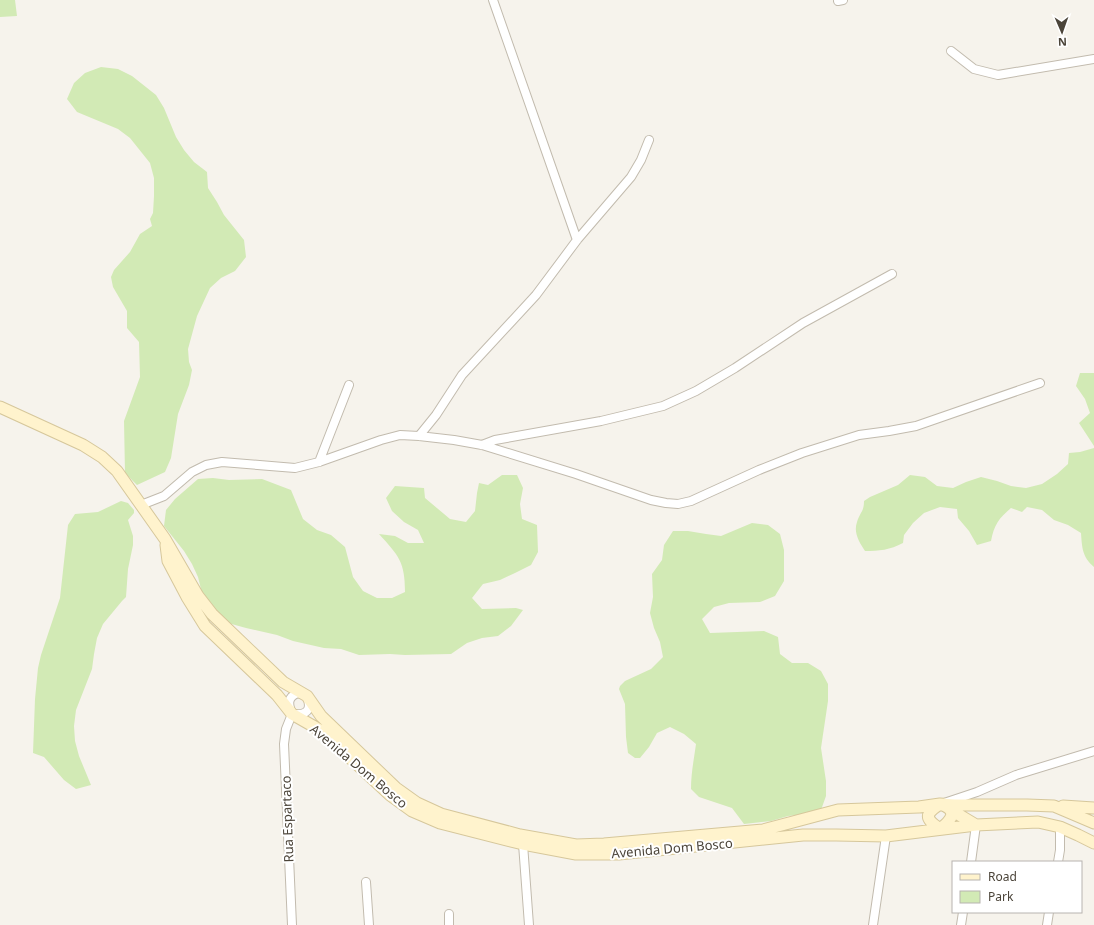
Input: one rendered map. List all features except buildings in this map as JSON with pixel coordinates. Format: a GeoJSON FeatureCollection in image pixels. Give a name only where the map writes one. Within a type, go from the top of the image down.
{"type":"FeatureCollection","features":[{"type":"Feature","properties":{"kind":"street"},"geometry":{"type":"LineString","coordinates":[[493,0],[577,240]]}},
{"type":"Feature","properties":{"kind":"street"},"geometry":{"type":"LineString","coordinates":[[951,52],[974,70],[998,75],[1094,59]]}},
{"type":"Feature","properties":{"kind":"street"},"geometry":{"type":"LineString","coordinates":[[419,436],[436,414],[462,375],[536,295],[577,240],[630,177],[642,160],[649,140]]}},
{"type":"Feature","properties":{"kind":"street"},"geometry":{"type":"LineString","coordinates":[[482,445],[495,440],[601,421],[662,406],[696,391],[735,368],[803,324],[892,274]]}},
{"type":"Feature","properties":{"kind":"street"},"geometry":{"type":"LineString","coordinates":[[140,504],[164,496],[192,472],[206,465],[222,462],[295,468],[319,462],[381,440],[400,435],[454,440],[482,445],[576,474],[651,500],[678,504],[691,501],[759,470],[802,453],[859,435],[916,426],[1040,383]]}},
{"type":"Feature","properties":{"kind":"street"},"geometry":{"type":"LineString","coordinates":[[319,462],[349,385]]}},
{"type":"Feature","properties":{"kind":"street","name":"Avenida Dom Bosco"},"geometry":{"type":"LineString","coordinates":[[0,407],[83,445],[102,457],[117,471],[164,539],[198,596],[212,614],[283,682],[307,696],[321,716],[396,788],[416,803],[441,814],[520,835],[576,845],[763,835]]}},
{"type":"Feature","properties":{"kind":"street","name":"Avenida Dom Bosco"},"geometry":{"type":"LineString","coordinates":[[164,539],[168,561],[187,597],[205,626],[277,695],[292,714],[320,730],[390,796],[412,811],[440,823],[523,844],[576,854],[619,854],[763,835]]}},
{"type":"Feature","properties":{"kind":"street"},"geometry":{"type":"LineString","coordinates":[[298,693],[307,696],[310,704],[306,712],[301,714],[292,714],[289,705],[290,699],[293,695],[298,693]]}},
{"type":"Feature","properties":{"kind":"street","name":"Rua Espartaco"},"geometry":{"type":"LineString","coordinates":[[292,714],[286,730],[284,744],[292,925]]}},
{"type":"Feature","properties":{"kind":"street"},"geometry":{"type":"LineString","coordinates":[[763,835],[838,810],[919,807],[940,804],[977,792],[1016,775],[1094,751]]}},
{"type":"Feature","properties":{"kind":"street"},"geometry":{"type":"LineString","coordinates":[[940,804],[948,807],[976,825]]}},
{"type":"Feature","properties":{"kind":"street"},"geometry":{"type":"LineString","coordinates":[[940,829],[932,824],[928,815],[930,811],[940,804],[1027,804],[1094,808]]}},
{"type":"Feature","properties":{"kind":"street"},"geometry":{"type":"LineString","coordinates":[[1054,806],[1094,823]]}},
{"type":"Feature","properties":{"kind":"street"},"geometry":{"type":"LineString","coordinates":[[940,829],[950,820],[952,814],[951,810]]}},
{"type":"Feature","properties":{"kind":"street"},"geometry":{"type":"LineString","coordinates":[[763,835],[886,836],[976,825],[1038,822],[1060,827],[1094,843]]}},
{"type":"Feature","properties":{"kind":"street"},"geometry":{"type":"LineString","coordinates":[[971,861],[976,825]]}},
{"type":"Feature","properties":{"kind":"street"},"geometry":{"type":"LineString","coordinates":[[1058,861],[1060,850],[1060,827]]}},
{"type":"Feature","properties":{"kind":"street"},"geometry":{"type":"LineString","coordinates":[[873,925],[886,836]]}},
{"type":"Feature","properties":{"kind":"street"},"geometry":{"type":"LineString","coordinates":[[523,844],[529,925]]}},
{"type":"Feature","properties":{"kind":"street"},"geometry":{"type":"LineString","coordinates":[[366,882],[369,925]]}},
{"type":"Feature","properties":{"kind":"street"},"geometry":{"type":"LineString","coordinates":[[962,925],[963,913]]}},
{"type":"Feature","properties":{"kind":"street"},"geometry":{"type":"LineString","coordinates":[[1047,925],[1049,913]]}},
{"type":"Feature","properties":{"kind":"street"},"geometry":{"type":"LineString","coordinates":[[449,914],[449,925]]}},
{"type":"Feature","properties":{"kind":"green space"},"geometry":{"type":"Polygon","coordinates":[[[0,0],[15,0],[17,16],[0,17],[0,0]]]}},
{"type":"Feature","properties":{"kind":"green space"},"geometry":{"type":"Polygon","coordinates":[[[101,67],[118,69],[132,76],[156,95],[164,108],[176,137],[184,150],[194,162],[207,172],[208,188],[224,215],[244,240],[246,257],[235,271],[221,278],[210,288],[197,316],[188,349],[189,362],[192,370],[189,385],[178,414],[171,458],[165,472],[137,485],[125,473],[124,421],[140,377],[139,342],[127,328],[127,311],[113,287],[111,277],[114,270],[130,252],[140,234],[152,226],[150,219],[153,213],[154,178],[150,163],[130,138],[118,129],[77,112],[67,99],[74,83],[85,73],[101,67]]]}},
{"type":"Feature","properties":{"kind":"green space"},"geometry":{"type":"Polygon","coordinates":[[[1080,373],[1094,373],[1094,446],[1079,423],[1090,413],[1085,399],[1076,386],[1080,373]]]}},
{"type":"Feature","properties":{"kind":"green space"},"geometry":{"type":"Polygon","coordinates":[[[1094,448],[1094,567],[1085,556],[1082,547],[1081,533],[1068,525],[1054,520],[1042,510],[1027,507],[1022,512],[1011,508],[998,522],[991,541],[977,545],[969,531],[958,518],[957,509],[940,507],[924,513],[913,523],[904,535],[903,543],[889,549],[865,551],[858,538],[856,526],[864,501],[898,485],[910,475],[925,477],[937,486],[953,488],[981,477],[1011,486],[1026,488],[1042,484],[1057,474],[1068,464],[1069,453],[1094,448]]]}},
{"type":"Feature","properties":{"kind":"green space"},"geometry":{"type":"Polygon","coordinates":[[[502,475],[517,475],[523,488],[520,504],[522,519],[537,525],[538,552],[531,565],[500,580],[483,584],[472,598],[482,609],[516,608],[523,610],[511,626],[498,636],[482,638],[467,643],[451,654],[359,655],[341,649],[324,648],[293,641],[277,635],[222,622],[202,593],[198,577],[192,564],[184,551],[164,526],[166,510],[175,499],[198,479],[262,479],[291,490],[303,519],[317,530],[331,535],[345,547],[353,577],[363,591],[377,598],[392,598],[405,592],[404,573],[400,560],[392,548],[379,534],[395,536],[408,543],[424,543],[418,530],[404,522],[392,511],[386,498],[395,486],[424,488],[425,498],[450,519],[466,522],[475,511],[479,483],[488,485],[502,475]]]}},
{"type":"Feature","properties":{"kind":"green space"},"geometry":{"type":"Polygon","coordinates":[[[121,501],[128,503],[134,510],[134,513],[128,520],[133,536],[133,545],[128,569],[126,597],[103,624],[97,638],[92,669],[76,710],[74,726],[75,741],[79,756],[91,785],[76,789],[64,780],[44,757],[33,753],[38,668],[60,598],[68,525],[75,514],[98,512],[121,501]]]}},
{"type":"Feature","properties":{"kind":"green space"},"geometry":{"type":"Polygon","coordinates":[[[752,523],[768,525],[780,534],[784,550],[784,581],[775,596],[760,602],[729,603],[714,607],[702,619],[710,633],[764,631],[778,637],[780,654],[792,663],[808,663],[821,671],[828,684],[828,701],[821,748],[826,781],[826,796],[821,810],[806,814],[788,816],[771,821],[744,824],[732,808],[699,797],[691,789],[696,744],[684,734],[670,727],[657,733],[649,747],[640,758],[635,758],[628,753],[625,704],[619,689],[625,681],[651,669],[663,657],[660,642],[650,613],[653,597],[652,574],[662,560],[664,545],[673,531],[688,531],[721,536],[752,523]]]}}]}
